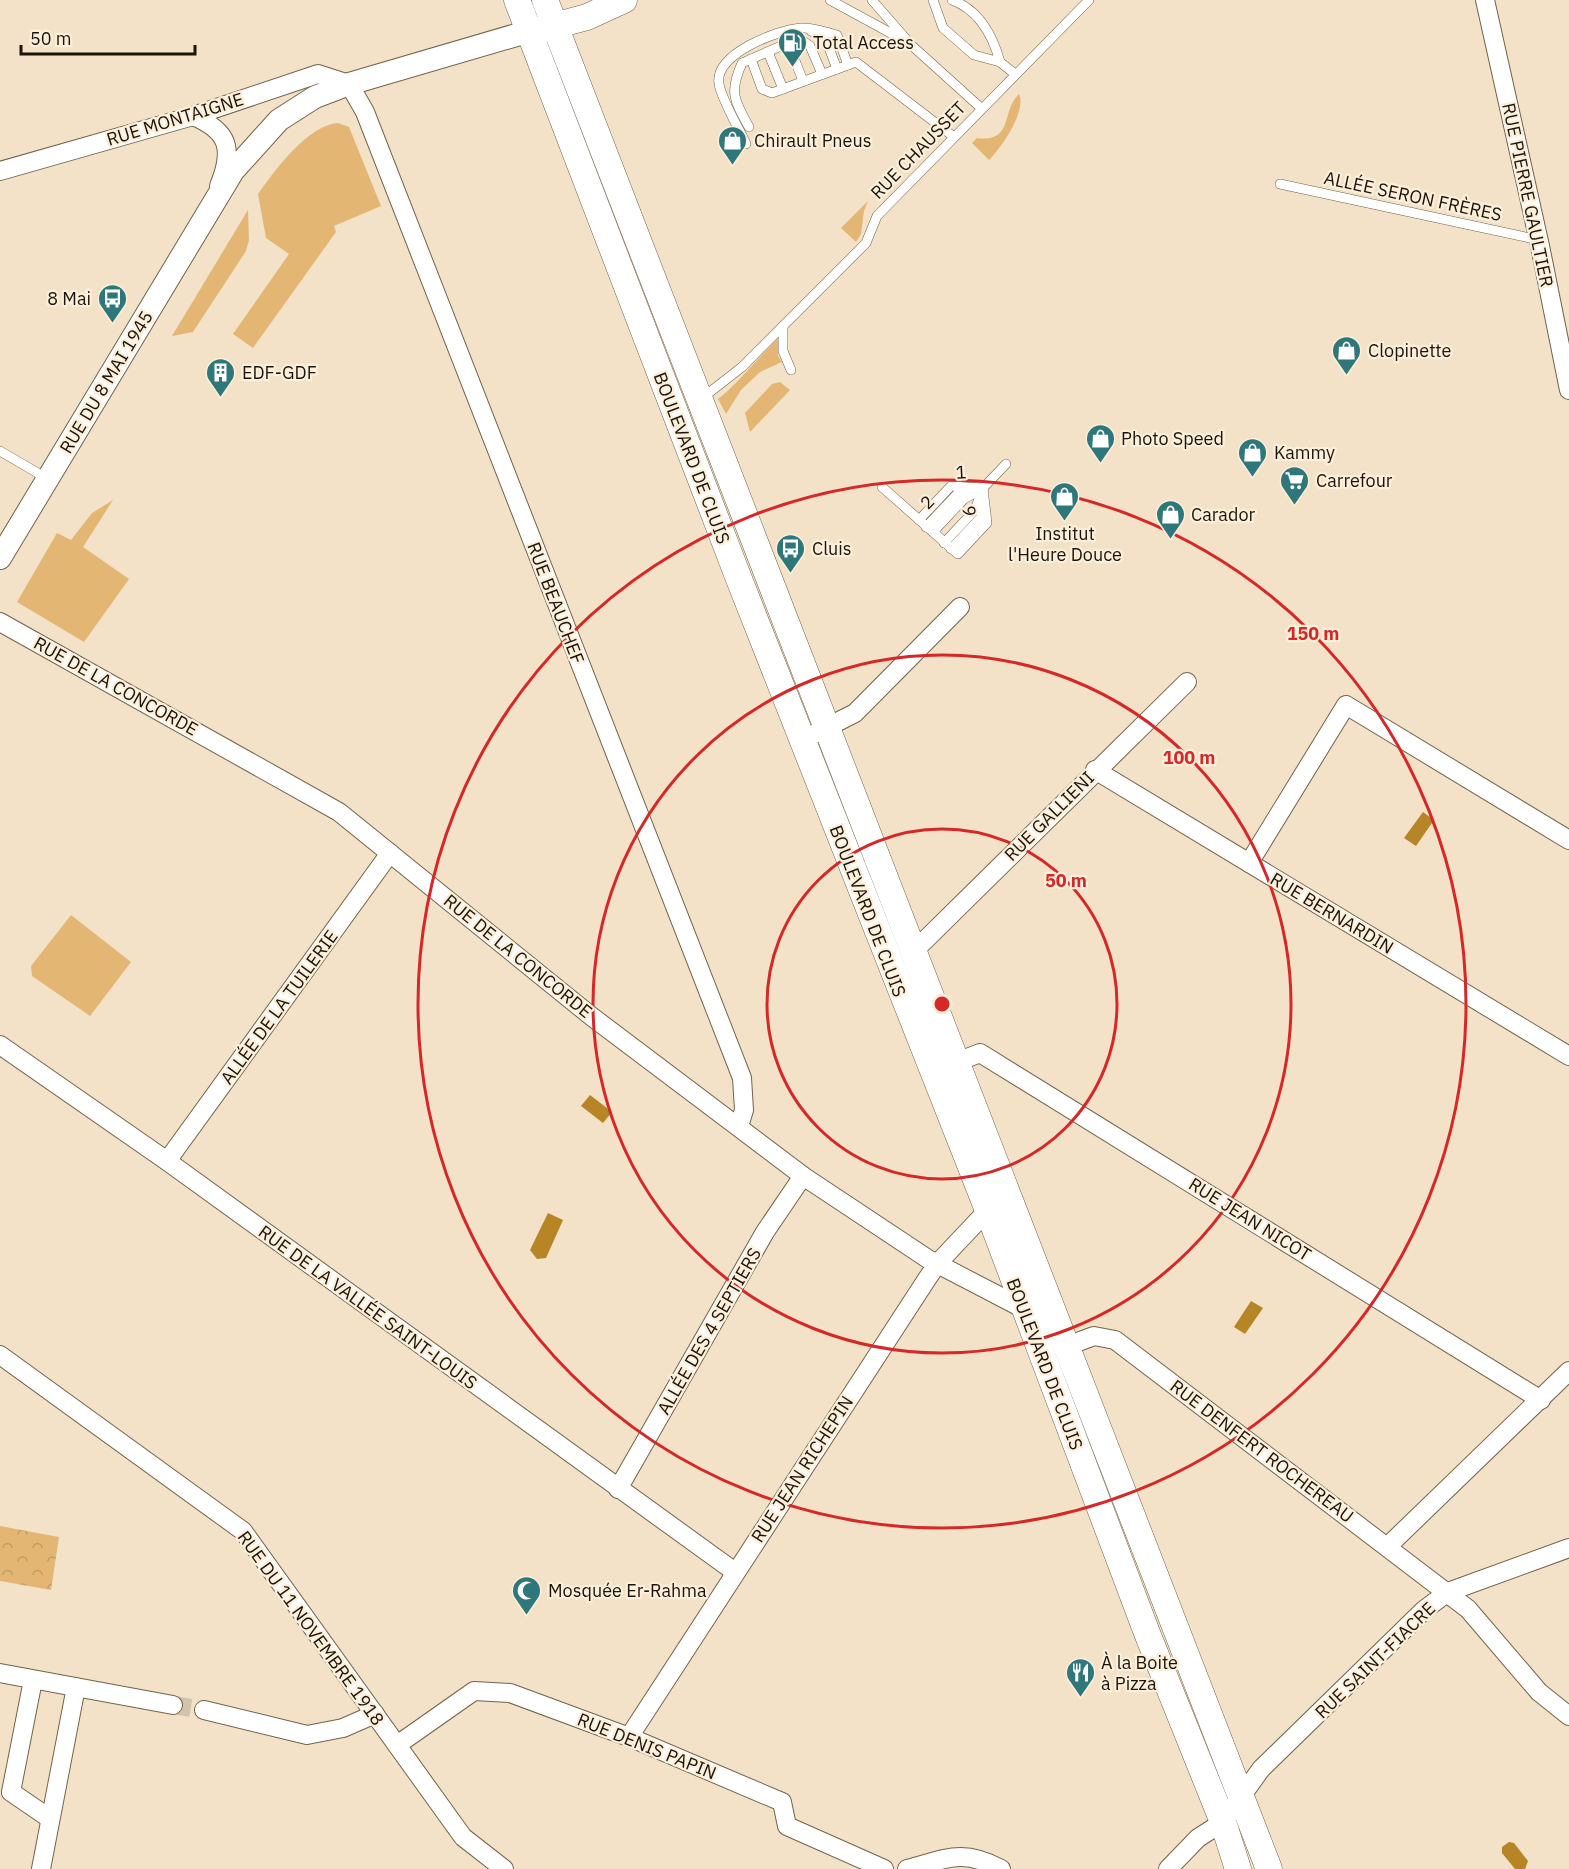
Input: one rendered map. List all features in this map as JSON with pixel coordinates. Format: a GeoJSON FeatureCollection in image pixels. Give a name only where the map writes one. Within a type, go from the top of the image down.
{"type":"FeatureCollection","features":[{"type":"Feature","properties":{"kind":"main road","name":"BOULEVARD DE CLUIS"},"geometry":{"type":"LineString","coordinates":[[517,0],[802,740],[987,1211],[1190,1743],[1223,1821],[1238,1869]]}},
{"type":"Feature","properties":{"kind":"main road","name":"BOULEVARD DE CLUIS"},"geometry":{"type":"LineString","coordinates":[[545,0],[1269,1869]]}},
{"type":"Feature","properties":{"kind":"main road"},"geometry":{"type":"LineString","coordinates":[[530,31],[555,27],[624,0]]}},
{"type":"Feature","properties":{"kind":"street","name":"RUE PIERRE GAULTIER"},"geometry":{"type":"LineString","coordinates":[[1485,0],[1539,240],[1569,388]]}},
{"type":"Feature","properties":{"kind":"street","name":"RUE DU 8 MAI 1945"},"geometry":{"type":"LineString","coordinates":[[0,558],[233,171],[279,120],[315,97],[349,84],[530,31]]}},
{"type":"Feature","properties":{"kind":"street","name":"RUE MONTAIGNE"},"geometry":{"type":"LineString","coordinates":[[0,171],[193,116],[318,74],[349,84]]}},
{"type":"Feature","properties":{"kind":"street","name":"RUE BEAUCHEF"},"geometry":{"type":"LineString","coordinates":[[349,84],[365,112],[742,1078],[744,1110],[739,1126]]}},
{"type":"Feature","properties":{"kind":"street","name":"RUE DU 8 MAI 1945"},"geometry":{"type":"LineString","coordinates":[[193,116],[211,124],[223,135],[228,149],[225,173],[211,207]]}},
{"type":"Feature","properties":{"kind":"street"},"geometry":{"type":"LineString","coordinates":[[802,740],[855,713],[960,608]]}},
{"type":"Feature","properties":{"kind":"street","name":"RUE DE LA CONCORDE"},"geometry":{"type":"LineString","coordinates":[[0,622],[339,812],[591,1016],[803,1176],[937,1264],[1024,1309]]}},
{"type":"Feature","properties":{"kind":"street","name":"RUE GALLIENI"},"geometry":{"type":"LineString","coordinates":[[913,952],[1095,770],[1187,682]]}},
{"type":"Feature","properties":{"kind":"street"},"geometry":{"type":"LineString","coordinates":[[1249,863],[1346,705],[1569,840]]}},
{"type":"Feature","properties":{"kind":"street","name":"RUE BERNARDIN"},"geometry":{"type":"LineString","coordinates":[[1095,770],[1569,1056]]}},
{"type":"Feature","properties":{"kind":"street","name":"ALLÉE DE LA TUILERIE"},"geometry":{"type":"LineString","coordinates":[[167,1161],[390,853]]}},
{"type":"Feature","properties":{"kind":"street","name":"RUE DE LA VALLÉE SAINT-LOUIS"},"geometry":{"type":"LineString","coordinates":[[0,1045],[167,1161],[735,1572]]}},
{"type":"Feature","properties":{"kind":"street","name":"RUE JEAN NICOT"},"geometry":{"type":"LineString","coordinates":[[957,1062],[980,1053],[1541,1400]]}},
{"type":"Feature","properties":{"kind":"street","name":"ALLÉE DES 4 SEPTIERS"},"geometry":{"type":"LineString","coordinates":[[618,1489],[765,1232],[803,1176]]}},
{"type":"Feature","properties":{"kind":"street","name":"RUE JEAN RICHEPIN"},"geometry":{"type":"LineString","coordinates":[[629,1737],[937,1264],[987,1211]]}},
{"type":"Feature","properties":{"kind":"street","name":"RUE DENFERT ROCHEREAU"},"geometry":{"type":"LineString","coordinates":[[1066,1346],[1094,1336],[1115,1340],[1448,1592],[1468,1609],[1539,1692],[1569,1716]]}},
{"type":"Feature","properties":{"kind":"street","name":"RUE DU 11 NOVEMBRE 1918"},"geometry":{"type":"LineString","coordinates":[[0,1355],[243,1531],[463,1837],[504,1869]]}},
{"type":"Feature","properties":{"kind":"street"},"geometry":{"type":"LineString","coordinates":[[1388,1546],[1569,1371]]}},
{"type":"Feature","properties":{"kind":"street","name":"RUE SAINT-FIACRE"},"geometry":{"type":"LineString","coordinates":[[1242,1797],[1262,1769],[1424,1610],[1448,1592],[1569,1548]]}},
{"type":"Feature","properties":{"kind":"street"},"geometry":{"type":"LineString","coordinates":[[0,1673],[173,1705]]}},
{"type":"Feature","properties":{"kind":"street"},"geometry":{"type":"LineString","coordinates":[[33,1680],[11,1792],[49,1818]]}},
{"type":"Feature","properties":{"kind":"street"},"geometry":{"type":"LineString","coordinates":[[40,1869],[75,1687]]}},
{"type":"Feature","properties":{"kind":"street","name":"RUE DENIS PAPIN"},"geometry":{"type":"LineString","coordinates":[[397,1745],[474,1691],[510,1693],[629,1737],[782,1802],[787,1826],[884,1869]]}},
{"type":"Feature","properties":{"kind":"street"},"geometry":{"type":"LineString","coordinates":[[204,1710],[307,1735],[343,1728],[375,1714]]}},
{"type":"Feature","properties":{"kind":"street"},"geometry":{"type":"LineString","coordinates":[[1168,1869],[1198,1838],[1223,1821],[1242,1797]]}},
{"type":"Feature","properties":{"kind":"street"},"geometry":{"type":"LineString","coordinates":[[908,1869],[960,1855],[989,1863],[1001,1869]]}},
{"type":"Feature","properties":{"kind":"lane"},"geometry":{"type":"LineString","coordinates":[[830,0],[909,43]]}},
{"type":"Feature","properties":{"kind":"lane"},"geometry":{"type":"LineString","coordinates":[[872,0],[909,43],[981,108]]}},
{"type":"Feature","properties":{"kind":"lane"},"geometry":{"type":"LineString","coordinates":[[933,0],[943,28],[974,55],[1000,62],[1015,74]]}},
{"type":"Feature","properties":{"kind":"lane"},"geometry":{"type":"LineString","coordinates":[[952,0],[965,5],[993,36],[1000,62]]}},
{"type":"Feature","properties":{"kind":"lane","name":"RUE CHAUSSET"},"geometry":{"type":"LineString","coordinates":[[700,400],[742,367],[866,243],[877,216],[1089,0]]}},
{"type":"Feature","properties":{"kind":"lane"},"geometry":{"type":"LineString","coordinates":[[746,144],[719,85],[720,73],[725,63],[739,50],[793,28],[804,27],[837,35],[848,65]]}},
{"type":"Feature","properties":{"kind":"lane"},"geometry":{"type":"LineString","coordinates":[[804,27],[825,40],[837,69]]}},
{"type":"Feature","properties":{"kind":"lane"},"geometry":{"type":"LineString","coordinates":[[749,127],[735,101],[734,83],[742,63],[799,38],[810,46],[822,74]]}},
{"type":"Feature","properties":{"kind":"lane"},"geometry":{"type":"LineString","coordinates":[[788,43],[803,81]]}},
{"type":"Feature","properties":{"kind":"lane"},"geometry":{"type":"LineString","coordinates":[[768,52],[783,89]]}},
{"type":"Feature","properties":{"kind":"lane"},"geometry":{"type":"LineString","coordinates":[[751,59],[762,89],[772,93],[856,62],[954,137]]}},
{"type":"Feature","properties":{"kind":"lane","name":"ALLÉE SERON FRÈRES"},"geometry":{"type":"LineString","coordinates":[[1280,184],[1539,240]]}},
{"type":"Feature","properties":{"kind":"lane"},"geometry":{"type":"LineString","coordinates":[[783,326],[783,351],[791,370]]}},
{"type":"Feature","properties":{"kind":"lane"},"geometry":{"type":"LineString","coordinates":[[0,451],[48,478]]}},
{"type":"Feature","properties":{"kind":"lane"},"geometry":{"type":"LineString","coordinates":[[926,526],[983,488],[1006,464]]}},
{"type":"Feature","properties":{"kind":"lane","name":"1"},"geometry":{"type":"LineString","coordinates":[[926,526],[951,486],[983,488]]}},
{"type":"Feature","properties":{"kind":"lane"},"geometry":{"type":"LineString","coordinates":[[882,487],[951,549],[975,510],[983,488]]}},
{"type":"Feature","properties":{"kind":"lane","name":"6"},"geometry":{"type":"LineString","coordinates":[[951,549],[987,523],[983,488]]}},
{"type":"Feature","properties":{"kind":"green space"},"geometry":{"type":"Polygon","coordinates":[[[1019,94],[1019,110],[1012,129],[989,160],[972,143],[977,138],[997,135],[1002,130],[1010,108],[1019,94]]]}},
{"type":"Feature","properties":{"kind":"green space"},"geometry":{"type":"Polygon","coordinates":[[[338,123],[349,127],[381,206],[334,226],[336,232],[253,348],[233,334],[289,254],[266,238],[258,194],[273,173],[304,140],[327,126],[338,123]]]}},
{"type":"Feature","properties":{"kind":"green space"},"geometry":{"type":"Polygon","coordinates":[[[868,201],[864,211],[861,234],[856,242],[841,228],[868,201]]]}},
{"type":"Feature","properties":{"kind":"green space"},"geometry":{"type":"Polygon","coordinates":[[[248,210],[249,240],[246,251],[193,332],[172,336],[248,210]]]}},
{"type":"Feature","properties":{"kind":"green space"},"geometry":{"type":"Polygon","coordinates":[[[778,339],[778,356],[782,362],[760,372],[741,390],[726,414],[718,399],[778,339]]]}},
{"type":"Feature","properties":{"kind":"green space"},"geometry":{"type":"Polygon","coordinates":[[[780,382],[790,390],[750,432],[745,413],[772,384],[780,382]]]}},
{"type":"Feature","properties":{"kind":"green space"},"geometry":{"type":"Polygon","coordinates":[[[113,500],[83,547],[129,579],[84,642],[17,602],[57,533],[71,540],[92,513],[113,500]]]}},
{"type":"Feature","properties":{"kind":"green space"},"geometry":{"type":"Polygon","coordinates":[[[71,915],[131,962],[90,1016],[32,976],[31,966],[71,915]]]}},
{"type":"Feature","properties":{"kind":"green space"},"geometry":{"type":"Polygon","coordinates":[[[0,1526],[59,1537],[51,1590],[0,1581],[0,1526]]]}},
{"type":"Feature","properties":{"kind":"shaded area"},"geometry":{"type":"Polygon","coordinates":[[[1423,812],[1434,820],[1416,846],[1404,838],[1423,812]]]}},
{"type":"Feature","properties":{"kind":"shaded area"},"geometry":{"type":"Polygon","coordinates":[[[590,1095],[612,1112],[603,1123],[581,1106],[590,1095]]]}},
{"type":"Feature","properties":{"kind":"shaded area"},"geometry":{"type":"Polygon","coordinates":[[[548,1213],[563,1220],[546,1258],[537,1259],[530,1250],[548,1213]]]}},
{"type":"Feature","properties":{"kind":"shaded area"},"geometry":{"type":"Polygon","coordinates":[[[1251,1301],[1263,1308],[1245,1334],[1234,1327],[1251,1301]]]}},
{"type":"Feature","properties":{"kind":"shaded area"},"geometry":{"type":"Polygon","coordinates":[[[1509,1842],[1514,1843],[1528,1861],[1525,1869],[1515,1869],[1502,1853],[1502,1847],[1509,1842]]]}},
{"type":"Feature","properties":{"kind":"tunnel"},"geometry":{"type":"LineString","coordinates":[[173,1705],[204,1710]]}},
{"type":"Feature","properties":{"kind":"place","name":"Total Access"},"geometry":{"type":"Point","coordinates":[792,68]}},
{"type":"Feature","properties":{"kind":"place","name":"Chirault Pneus"},"geometry":{"type":"Point","coordinates":[733,166]}},
{"type":"Feature","properties":{"kind":"place","name":"8 Mai"},"geometry":{"type":"Point","coordinates":[112,324]}},
{"type":"Feature","properties":{"kind":"place","name":"Clopinette"},"geometry":{"type":"Point","coordinates":[1347,376]}},
{"type":"Feature","properties":{"kind":"place","name":"EDF-GDF"},"geometry":{"type":"Point","coordinates":[221,398]}},
{"type":"Feature","properties":{"kind":"place","name":"Photo Speed"},"geometry":{"type":"Point","coordinates":[1100,464]}},
{"type":"Feature","properties":{"kind":"place","name":"Kammy"},"geometry":{"type":"Point","coordinates":[1253,478]}},
{"type":"Feature","properties":{"kind":"place","name":"Carrefour"},"geometry":{"type":"Point","coordinates":[1295,506]}},
{"type":"Feature","properties":{"kind":"place","name":"Institut l'Heure Douce"},"geometry":{"type":"Point","coordinates":[1065,522]}},
{"type":"Feature","properties":{"kind":"place","name":"Carador"},"geometry":{"type":"Point","coordinates":[1170,540]}},
{"type":"Feature","properties":{"kind":"place","name":"Cluis"},"geometry":{"type":"Point","coordinates":[791,574]}},
{"type":"Feature","properties":{"kind":"place","name":"Mosquée Er-Rahma"},"geometry":{"type":"Point","coordinates":[527,1616]}},
{"type":"Feature","properties":{"kind":"place","name":"À la Boite à Pizza"},"geometry":{"type":"Point","coordinates":[1080,1698]}}]}
